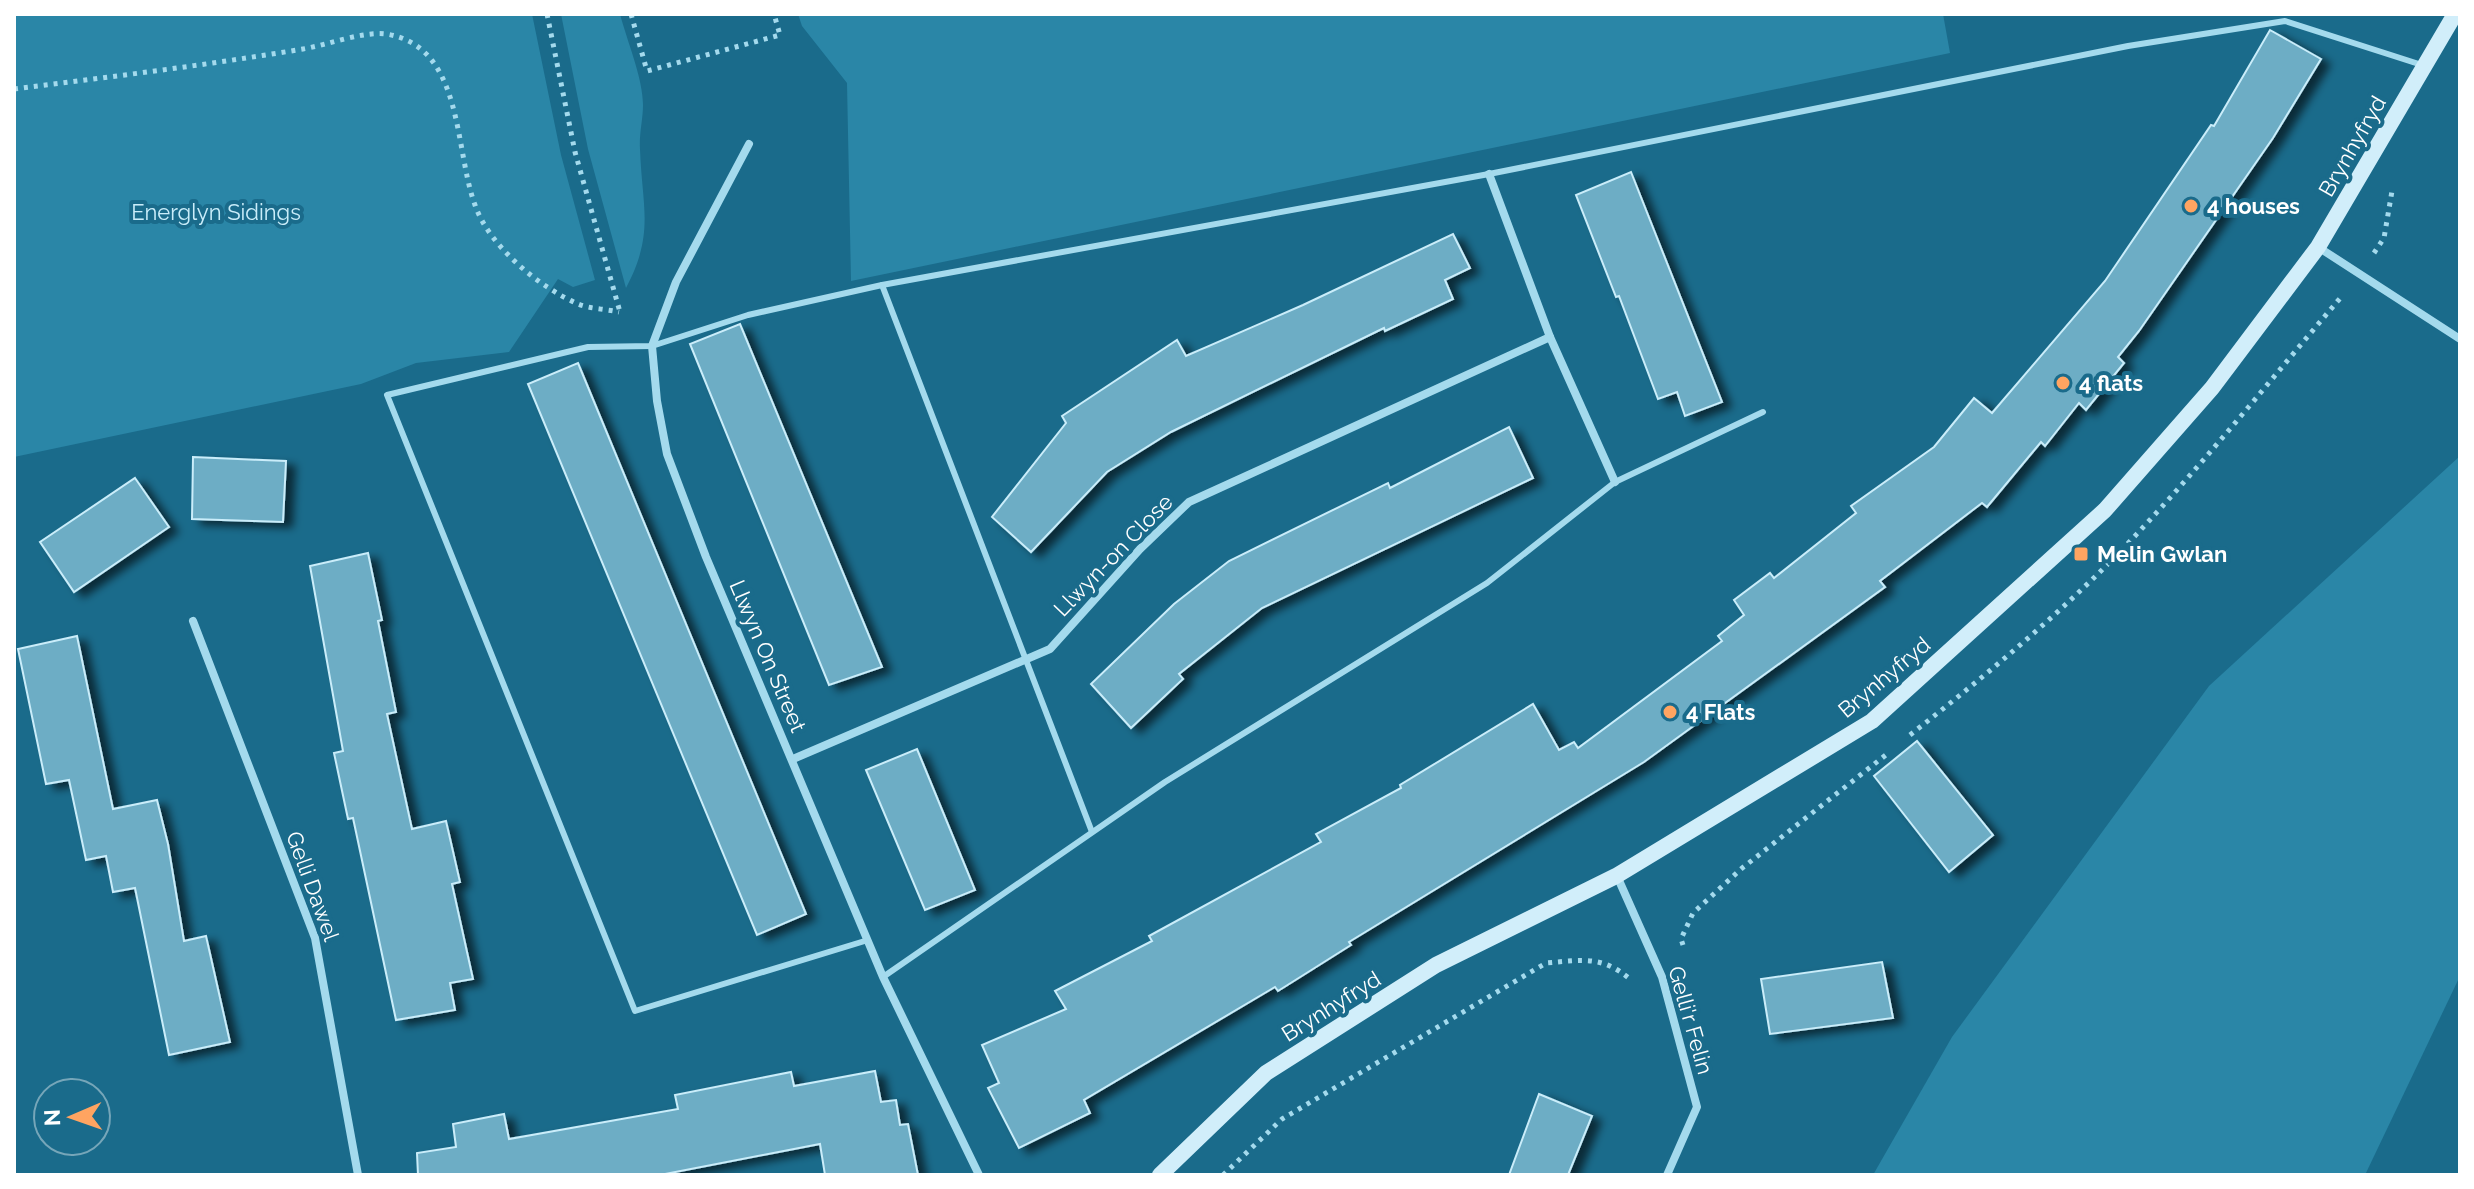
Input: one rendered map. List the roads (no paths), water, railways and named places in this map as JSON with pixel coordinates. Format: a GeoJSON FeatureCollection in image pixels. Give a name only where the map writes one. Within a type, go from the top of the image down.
{"type":"FeatureCollection","features":[{"type":"Feature","properties":{"kind":"main road","name":"Brynhyfryd"},"geometry":{"type":"LineString","coordinates":[[1160,1175],[1266,1073],[1436,965],[1616,876],[1872,721],[2105,510],[2212,388],[2318,247],[2455,14]]}},
{"type":"Feature","properties":{"kind":"street","name":"Llwyn On Street"},"geometry":{"type":"LineString","coordinates":[[749,144],[676,282],[652,346],[657,401],[667,454],[706,557],[883,977],[979,1175]]}},
{"type":"Feature","properties":{"kind":"street"},"geometry":{"type":"LineString","coordinates":[[1489,174],[1550,337],[1615,482]]}},
{"type":"Feature","properties":{"kind":"street"},"geometry":{"type":"LineString","coordinates":[[2318,247],[2460,339]]}},
{"type":"Feature","properties":{"kind":"street","name":"Llwyn-on Close"},"geometry":{"type":"LineString","coordinates":[[793,759],[1050,649],[1140,549],[1189,502],[1550,337]]}},
{"type":"Feature","properties":{"kind":"street","name":"Gelli Dawel"},"geometry":{"type":"LineString","coordinates":[[193,621],[315,938],[358,1175]]}},
{"type":"Feature","properties":{"kind":"street","name":"Gelli'r Felin"},"geometry":{"type":"LineString","coordinates":[[1616,876],[1662,977],[1697,1107],[1667,1175]]}},
{"type":"Feature","properties":{"kind":"lane"},"geometry":{"type":"LineString","coordinates":[[868,940],[635,1011],[387,395],[588,347],[652,346],[748,315],[882,285],[1489,174],[2128,46],[2285,21],[2425,66]]}},
{"type":"Feature","properties":{"kind":"lane"},"geometry":{"type":"LineString","coordinates":[[882,285],[1092,832]]}},
{"type":"Feature","properties":{"kind":"lane"},"geometry":{"type":"LineString","coordinates":[[883,977],[1165,782],[1487,583],[1615,482],[1763,412]]}},
{"type":"Feature","properties":{"kind":"place","name":"4 houses"},"geometry":{"type":"Point","coordinates":[2191,206]}},
{"type":"Feature","properties":{"kind":"place","name":"4 flats"},"geometry":{"type":"Point","coordinates":[2063,383]}},
{"type":"Feature","properties":{"kind":"place","name":"Melin Gwlan"},"geometry":{"type":"Point","coordinates":[2081,554]}},
{"type":"Feature","properties":{"kind":"place","name":"4 Flats"},"geometry":{"type":"Point","coordinates":[1670,712]}},
{"type":"Feature","properties":{"kind":"park label","name":"Energlyn Sidings"},"geometry":{"type":"Point","coordinates":[216,212]}}]}
